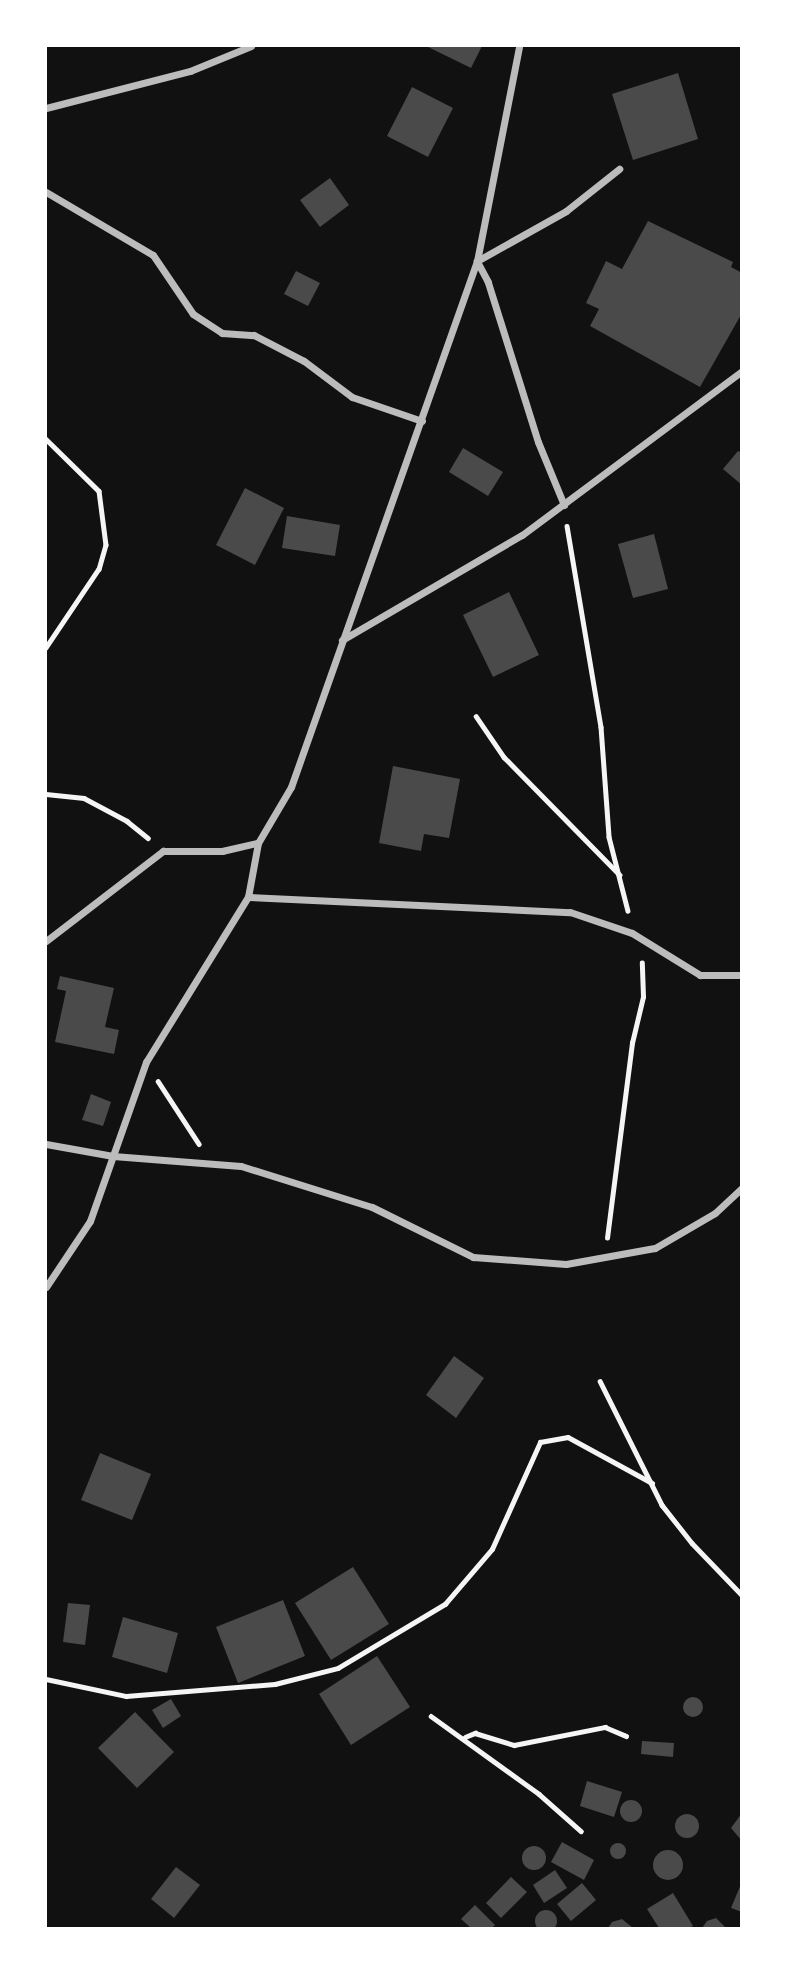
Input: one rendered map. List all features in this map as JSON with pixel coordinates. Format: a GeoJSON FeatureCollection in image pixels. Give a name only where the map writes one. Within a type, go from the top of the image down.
{"type":"FeatureCollection","features":[{"type":"Feature","properties":{"kind":"street"},"geometry":{"type":"LineString","coordinates":[[46,108],[190,71],[251,46]]}},
{"type":"Feature","properties":{"kind":"street"},"geometry":{"type":"LineString","coordinates":[[46,1287],[90,1221],[146,1062],[247,897],[258,843],[291,787],[477,261],[519,46]]}},
{"type":"Feature","properties":{"kind":"street"},"geometry":{"type":"LineString","coordinates":[[477,261],[566,211],[619,169]]}},
{"type":"Feature","properties":{"kind":"street"},"geometry":{"type":"LineString","coordinates":[[46,192],[153,255],[193,314],[222,333],[254,335],[303,361],[352,397],[422,421]]}},
{"type":"Feature","properties":{"kind":"street"},"geometry":{"type":"LineString","coordinates":[[477,261],[488,282],[538,442],[564,505]]}},
{"type":"Feature","properties":{"kind":"street"},"geometry":{"type":"LineString","coordinates":[[341,640],[523,535],[741,371]]}},
{"type":"Feature","properties":{"kind":"street"},"geometry":{"type":"LineString","coordinates":[[46,941],[163,850],[222,851],[258,843]]}},
{"type":"Feature","properties":{"kind":"street"},"geometry":{"type":"LineString","coordinates":[[247,897],[570,912],[632,933],[700,975],[741,975]]}},
{"type":"Feature","properties":{"kind":"street"},"geometry":{"type":"LineString","coordinates":[[46,1144],[113,1156],[241,1166],[372,1207],[473,1257],[566,1264],[600,1260],[654,1248],[715,1213],[741,1188]]}},
{"type":"Feature","properties":{"kind":"path"},"geometry":{"type":"LineString","coordinates":[[46,439],[99,491],[106,545],[99,569],[46,648]]}},
{"type":"Feature","properties":{"kind":"path"},"geometry":{"type":"LineString","coordinates":[[564,505],[601,727],[609,837],[621,875],[632,933],[645,971],[643,997],[632,1043],[607,1240],[600,1260]]}},
{"type":"Feature","properties":{"kind":"path"},"geometry":{"type":"LineString","coordinates":[[476,716],[503,757],[621,875]]}},
{"type":"Feature","properties":{"kind":"path"},"geometry":{"type":"LineString","coordinates":[[46,794],[84,799],[127,821],[163,850]]}},
{"type":"Feature","properties":{"kind":"path"},"geometry":{"type":"LineString","coordinates":[[146,1062],[202,1150],[200,1162]]}},
{"type":"Feature","properties":{"kind":"path"},"geometry":{"type":"LineString","coordinates":[[600,1381],[652,1483],[691,1543],[741,1595]]}},
{"type":"Feature","properties":{"kind":"path"},"geometry":{"type":"LineString","coordinates":[[46,1679],[125,1696],[275,1684],[338,1668],[445,1604],[492,1549],[540,1442],[568,1437],[652,1483]]}},
{"type":"Feature","properties":{"kind":"path"},"geometry":{"type":"LineString","coordinates":[[431,1716],[465,1737],[581,1831]]}},
{"type":"Feature","properties":{"kind":"path"},"geometry":{"type":"LineString","coordinates":[[465,1737],[475,1733],[514,1745],[605,1727],[626,1736]]}},
{"type":"Feature","properties":{"kind":"building"},"geometry":{"type":"Polygon","coordinates":[[[426,46],[482,46],[471,68],[426,46]]]}},
{"type":"Feature","properties":{"kind":"building"},"geometry":{"type":"Polygon","coordinates":[[[678,73],[698,139],[633,160],[612,94],[678,73]]]}},
{"type":"Feature","properties":{"kind":"building"},"geometry":{"type":"Polygon","coordinates":[[[412,87],[453,108],[428,157],[387,136],[412,87]]]}},
{"type":"Feature","properties":{"kind":"building"},"geometry":{"type":"Polygon","coordinates":[[[330,178],[349,205],[320,227],[300,200],[330,178]]]}},
{"type":"Feature","properties":{"kind":"building"},"geometry":{"type":"Polygon","coordinates":[[[648,221],[733,262],[731,267],[742,273],[742,313],[700,387],[590,326],[599,309],[586,303],[606,261],[622,269],[648,221]]]}},
{"type":"Feature","properties":{"kind":"building"},"geometry":{"type":"Polygon","coordinates":[[[296,271],[320,283],[308,306],[284,294],[296,271]]]}},
{"type":"Feature","properties":{"kind":"building"},"geometry":{"type":"Polygon","coordinates":[[[463,448],[503,472],[488,496],[449,472],[463,448]]]}},
{"type":"Feature","properties":{"kind":"building"},"geometry":{"type":"Polygon","coordinates":[[[738,451],[742,453],[742,485],[723,469],[738,451]]]}},
{"type":"Feature","properties":{"kind":"building"},"geometry":{"type":"Polygon","coordinates":[[[245,488],[284,508],[255,565],[216,545],[245,488]]]}},
{"type":"Feature","properties":{"kind":"building"},"geometry":{"type":"Polygon","coordinates":[[[287,516],[340,525],[335,556],[282,548],[287,516]]]}},
{"type":"Feature","properties":{"kind":"building"},"geometry":{"type":"Polygon","coordinates":[[[654,534],[668,589],[633,598],[618,544],[654,534]]]}},
{"type":"Feature","properties":{"kind":"building"},"geometry":{"type":"Polygon","coordinates":[[[509,592],[539,655],[493,677],[463,615],[509,592]]]}},
{"type":"Feature","properties":{"kind":"building"},"geometry":{"type":"Polygon","coordinates":[[[393,766],[460,779],[449,838],[424,834],[421,851],[379,843],[393,766]]]}},
{"type":"Feature","properties":{"kind":"building"},"geometry":{"type":"Polygon","coordinates":[[[60,976],[114,988],[105,1027],[119,1030],[114,1054],[55,1042],[66,991],[57,989],[60,976]]]}},
{"type":"Feature","properties":{"kind":"building"},"geometry":{"type":"Polygon","coordinates":[[[91,1094],[111,1102],[103,1126],[82,1120],[91,1094]]]}},
{"type":"Feature","properties":{"kind":"building"},"geometry":{"type":"Polygon","coordinates":[[[454,1356],[484,1378],[456,1418],[426,1395],[454,1356]]]}},
{"type":"Feature","properties":{"kind":"building"},"geometry":{"type":"Polygon","coordinates":[[[100,1453],[151,1474],[132,1520],[81,1500],[100,1453]]]}},
{"type":"Feature","properties":{"kind":"building"},"geometry":{"type":"Polygon","coordinates":[[[353,1567],[389,1624],[331,1660],[295,1603],[353,1567]]]}},
{"type":"Feature","properties":{"kind":"building"},"geometry":{"type":"Polygon","coordinates":[[[283,1600],[305,1656],[238,1683],[216,1627],[283,1600]]]}},
{"type":"Feature","properties":{"kind":"building"},"geometry":{"type":"Polygon","coordinates":[[[68,1603],[90,1605],[85,1645],[63,1642],[68,1603]]]}},
{"type":"Feature","properties":{"kind":"building"},"geometry":{"type":"Polygon","coordinates":[[[123,1617],[178,1633],[167,1673],[112,1657],[123,1617]]]}},
{"type":"Feature","properties":{"kind":"building"},"geometry":{"type":"Polygon","coordinates":[[[377,1656],[410,1707],[351,1745],[319,1694],[377,1656]]]}},
{"type":"Feature","properties":{"kind":"building"},"geometry":{"type":"Polygon","coordinates":[[[693,1697],[700,1700],[703,1707],[700,1714],[693,1717],[686,1714],[683,1707],[686,1700],[693,1697]]]}},
{"type":"Feature","properties":{"kind":"building"},"geometry":{"type":"Polygon","coordinates":[[[171,1699],[181,1716],[163,1728],[152,1710],[171,1699]]]}},
{"type":"Feature","properties":{"kind":"building"},"geometry":{"type":"Polygon","coordinates":[[[135,1712],[174,1752],[137,1788],[98,1748],[135,1712]]]}},
{"type":"Feature","properties":{"kind":"building"},"geometry":{"type":"Polygon","coordinates":[[[642,1741],[674,1743],[673,1757],[641,1754],[642,1741]]]}},
{"type":"Feature","properties":{"kind":"building"},"geometry":{"type":"Polygon","coordinates":[[[587,1781],[622,1792],[614,1817],[580,1806],[587,1781]]]}},
{"type":"Feature","properties":{"kind":"building"},"geometry":{"type":"Polygon","coordinates":[[[631,1800],[639,1803],[642,1811],[639,1819],[631,1822],[623,1819],[620,1811],[623,1803],[631,1800]]]}},
{"type":"Feature","properties":{"kind":"building"},"geometry":{"type":"Polygon","coordinates":[[[742,1813],[742,1841],[731,1828],[742,1813]]]}},
{"type":"Feature","properties":{"kind":"building"},"geometry":{"type":"Polygon","coordinates":[[[687,1814],[696,1817],[699,1826],[696,1835],[687,1838],[678,1835],[675,1826],[678,1817],[687,1814]]]}},
{"type":"Feature","properties":{"kind":"building"},"geometry":{"type":"Polygon","coordinates":[[[562,1842],[594,1860],[584,1880],[551,1862],[562,1842]]]}},
{"type":"Feature","properties":{"kind":"building"},"geometry":{"type":"Polygon","coordinates":[[[615,1843],[621,1843],[626,1851],[624,1857],[615,1859],[610,1854],[610,1848],[615,1843]]]}},
{"type":"Feature","properties":{"kind":"building"},"geometry":{"type":"Polygon","coordinates":[[[534,1846],[545,1853],[546,1858],[539,1869],[534,1870],[523,1863],[522,1858],[529,1847],[534,1846]]]}},
{"type":"Feature","properties":{"kind":"building"},"geometry":{"type":"Polygon","coordinates":[[[668,1850],[679,1854],[683,1865],[679,1876],[668,1880],[657,1876],[653,1865],[657,1854],[668,1850]]]}},
{"type":"Feature","properties":{"kind":"building"},"geometry":{"type":"Polygon","coordinates":[[[176,1867],[200,1885],[174,1918],[151,1899],[176,1867]]]}},
{"type":"Feature","properties":{"kind":"building"},"geometry":{"type":"Polygon","coordinates":[[[555,1870],[567,1888],[544,1903],[533,1885],[555,1870]]]}},
{"type":"Feature","properties":{"kind":"building"},"geometry":{"type":"Polygon","coordinates":[[[511,1877],[527,1892],[501,1918],[486,1903],[511,1877]]]}},
{"type":"Feature","properties":{"kind":"building"},"geometry":{"type":"Polygon","coordinates":[[[582,1883],[596,1900],[571,1921],[557,1904],[582,1883]]]}},
{"type":"Feature","properties":{"kind":"building"},"geometry":{"type":"Polygon","coordinates":[[[742,1884],[742,1912],[731,1908],[742,1884]]]}},
{"type":"Feature","properties":{"kind":"building"},"geometry":{"type":"Polygon","coordinates":[[[673,1893],[693,1926],[659,1928],[647,1909],[673,1893]]]}},
{"type":"Feature","properties":{"kind":"building"},"geometry":{"type":"Polygon","coordinates":[[[475,1905],[495,1925],[492,1928],[471,1928],[461,1919],[475,1905]]]}},
{"type":"Feature","properties":{"kind":"building"},"geometry":{"type":"Polygon","coordinates":[[[546,1910],[554,1913],[557,1921],[554,1929],[546,1932],[538,1929],[535,1921],[538,1913],[546,1910]]]}},
{"type":"Feature","properties":{"kind":"building"},"geometry":{"type":"Polygon","coordinates":[[[716,1918],[726,1928],[702,1928],[707,1921],[716,1918]]]}},
{"type":"Feature","properties":{"kind":"building"},"geometry":{"type":"Polygon","coordinates":[[[622,1919],[633,1928],[608,1928],[612,1922],[622,1919]]]}}]}
